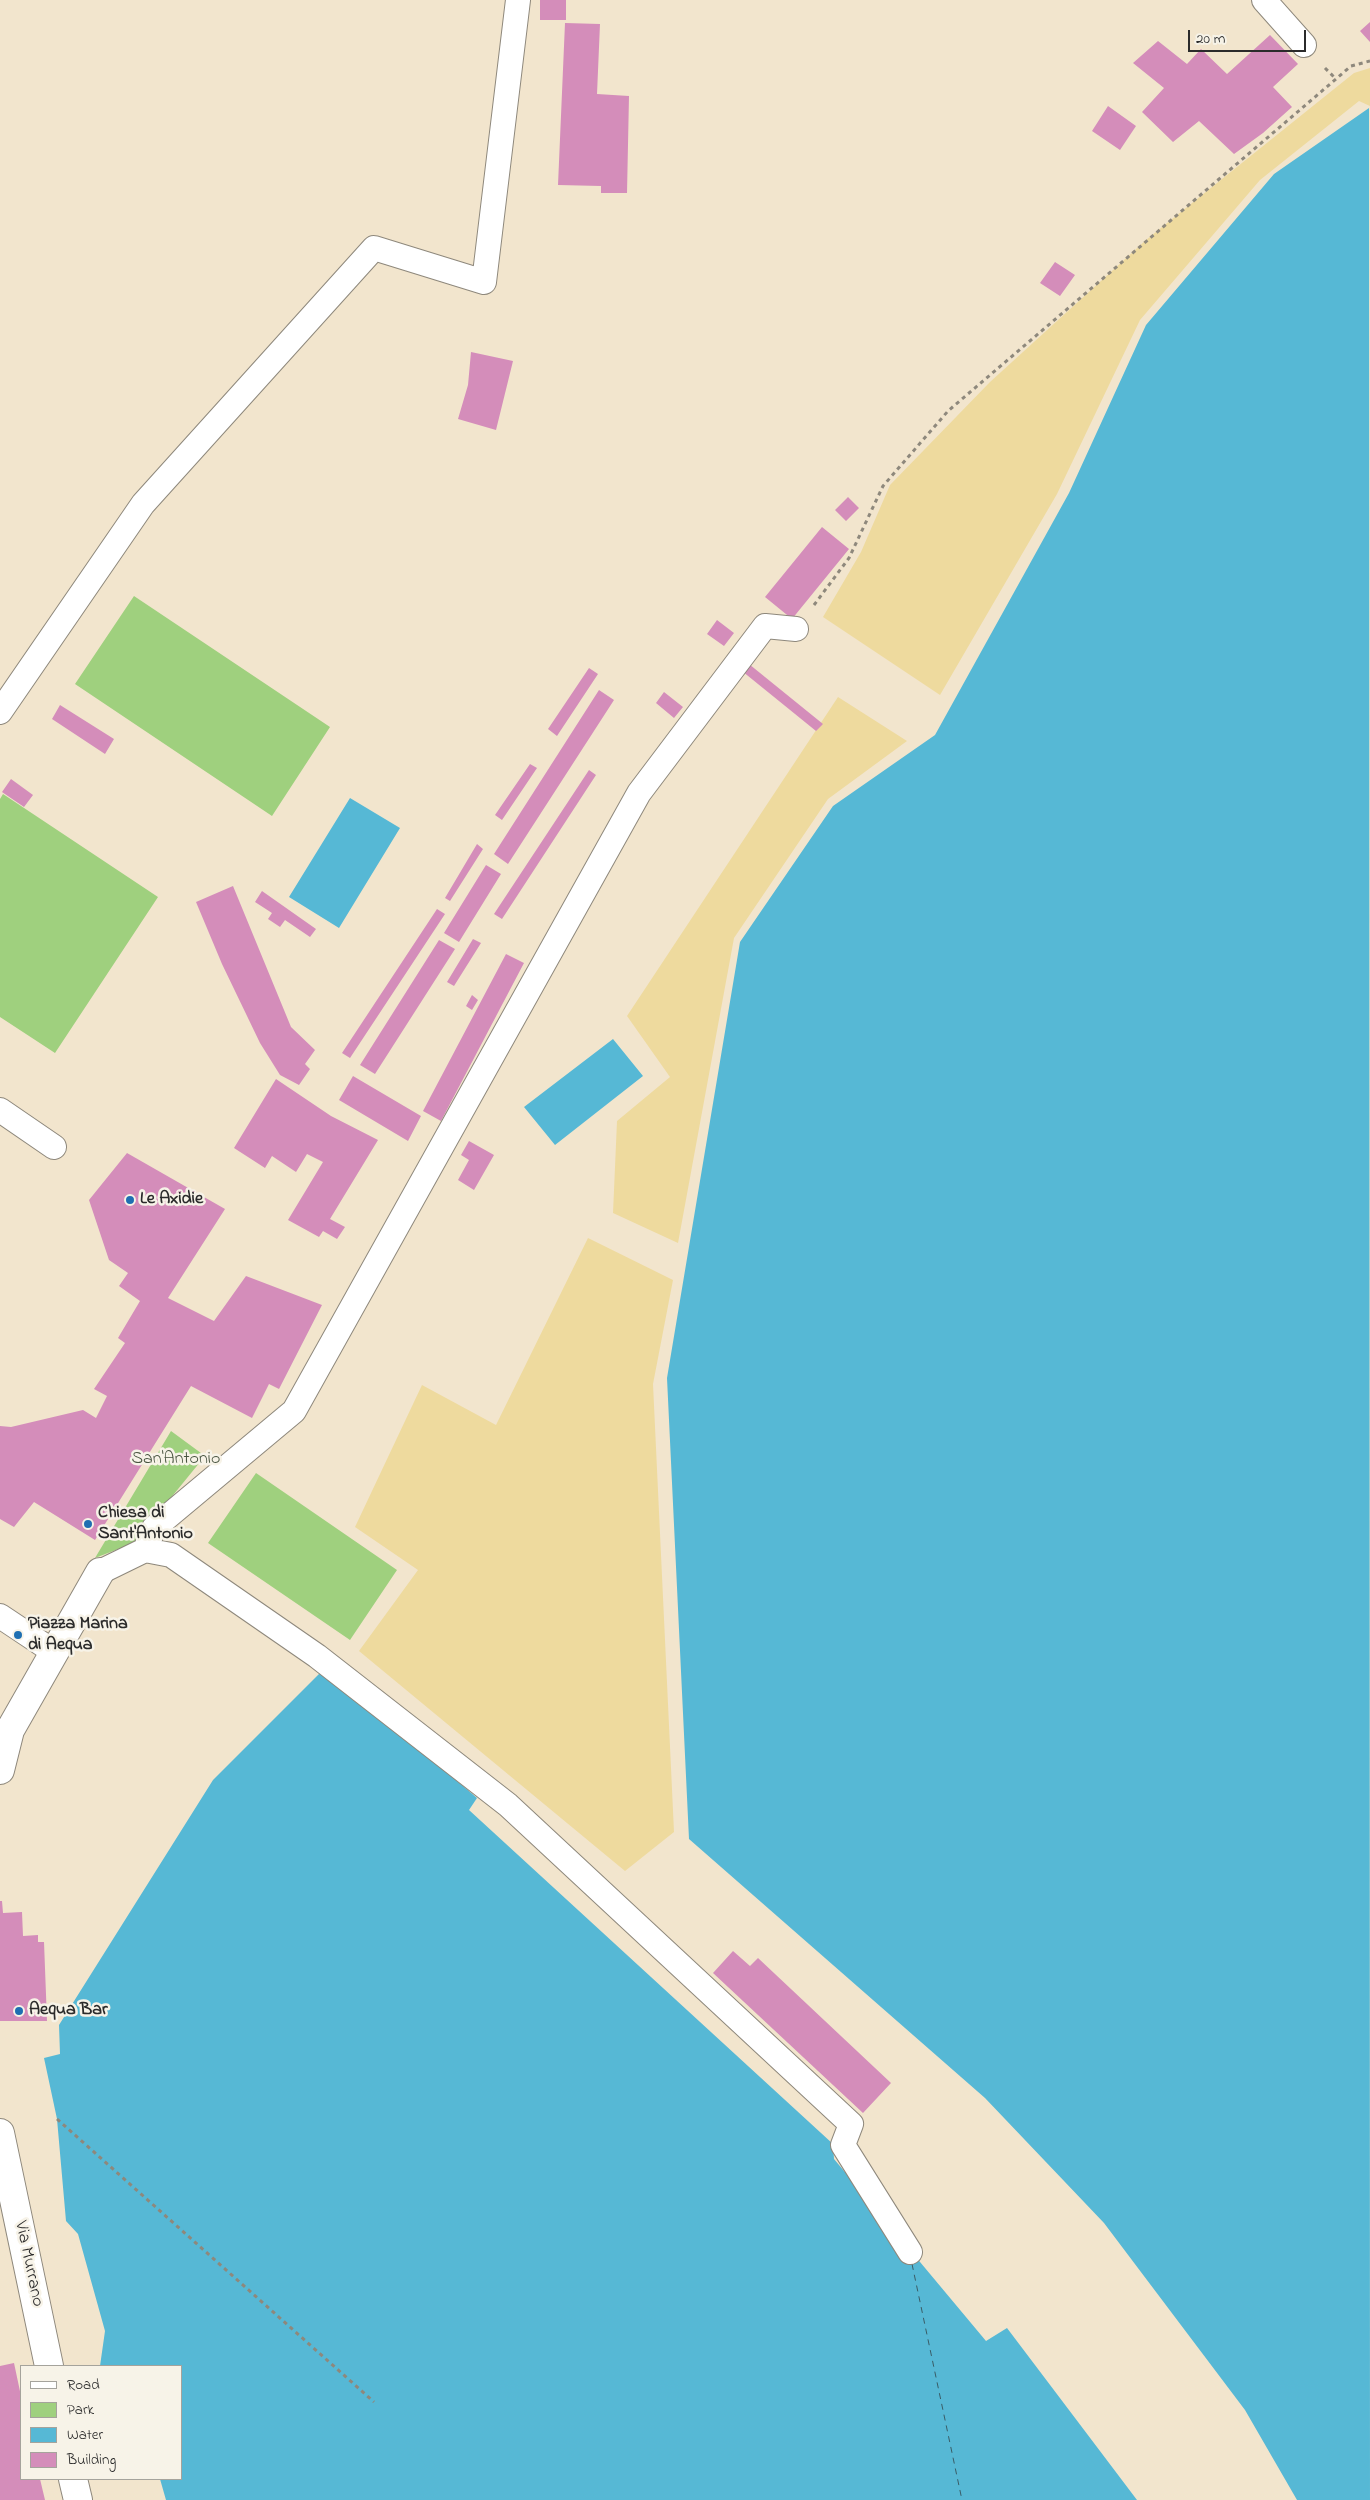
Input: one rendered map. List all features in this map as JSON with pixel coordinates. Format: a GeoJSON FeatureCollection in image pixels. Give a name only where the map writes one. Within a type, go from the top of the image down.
{"type":"FeatureCollection","features":[{"type":"Feature","properties":{"kind":"street"},"geometry":{"type":"LineString","coordinates":[[0,1770],[10,1730],[100,1572]]}},
{"type":"Feature","properties":{"kind":"street","name":"Via Murrano"},"geometry":{"type":"LineString","coordinates":[[0,2133],[49,2365]]}},
{"type":"Feature","properties":{"kind":"street"},"geometry":{"type":"LineString","coordinates":[[73,2480],[78,2500]]}},
{"type":"Feature","properties":{"kind":"lane"},"geometry":{"type":"LineString","coordinates":[[0,712],[143,504],[374,248],[484,282],[518,0]]}},
{"type":"Feature","properties":{"kind":"lane"},"geometry":{"type":"LineString","coordinates":[[1264,0],[1304,45]]}},
{"type":"Feature","properties":{"kind":"lane"},"geometry":{"type":"LineString","coordinates":[[145,1550],[154,1528],[294,1411],[639,793],[765,626],[796,629]]}},
{"type":"Feature","properties":{"kind":"lane"},"geometry":{"type":"LineString","coordinates":[[0,1110],[54,1147]]}},
{"type":"Feature","properties":{"kind":"lane"},"geometry":{"type":"LineString","coordinates":[[100,1572],[145,1550],[171,1555],[317,1656],[508,1805],[852,2124],[843,2145],[910,2252]]}},
{"type":"Feature","properties":{"kind":"lane"},"geometry":{"type":"LineString","coordinates":[[0,1616],[54,1652]]}},
{"type":"Feature","properties":{"kind":"path"},"geometry":{"type":"LineString","coordinates":[[796,629],[849,558],[883,486],[948,411],[1351,66],[1370,61]]}},
{"type":"Feature","properties":{"kind":"path"},"geometry":{"type":"LineString","coordinates":[[57,2119],[374,2402]]}},
{"type":"Feature","properties":{"kind":"green space"},"geometry":{"type":"Polygon","coordinates":[[[134,596],[330,727],[272,816],[75,684],[134,596]]]}},
{"type":"Feature","properties":{"kind":"green space"},"geometry":{"type":"Polygon","coordinates":[[[3,794],[158,897],[55,1053],[0,1017],[0,799],[3,794]]]}},
{"type":"Feature","properties":{"kind":"green space","name":"San'Antonio"},"geometry":{"type":"Polygon","coordinates":[[[171,1431],[205,1456],[134,1543],[95,1558],[171,1431]]]}},
{"type":"Feature","properties":{"kind":"green space"},"geometry":{"type":"Polygon","coordinates":[[[256,1473],[397,1570],[350,1640],[208,1543],[256,1473]]]}},
{"type":"Feature","properties":{"kind":"sand"},"geometry":{"type":"Polygon","coordinates":[[[1370,68],[1370,106],[1359,101],[1260,180],[1140,320],[1057,494],[940,695],[823,617],[861,552],[890,485],[990,382],[1146,240],[1354,73],[1370,68]]]}},
{"type":"Feature","properties":{"kind":"sand"},"geometry":{"type":"Polygon","coordinates":[[[838,697],[907,741],[828,799],[734,938],[678,1243],[613,1213],[617,1121],[670,1077],[627,1016],[838,697]]]}},
{"type":"Feature","properties":{"kind":"sand"},"geometry":{"type":"Polygon","coordinates":[[[588,1238],[673,1280],[653,1384],[674,1832],[625,1871],[359,1651],[418,1570],[355,1527],[422,1385],[496,1425],[588,1238]]]}},
{"type":"Feature","properties":{"kind":"water"},"geometry":{"type":"Polygon","coordinates":[[[1369,108],[1370,2500],[1297,2500],[1245,2410],[1104,2223],[985,2098],[689,1839],[667,1378],[740,942],[833,806],[935,735],[1069,493],[1146,325],[1274,174],[1369,108]]]}},
{"type":"Feature","properties":{"kind":"water"},"geometry":{"type":"Polygon","coordinates":[[[350,798],[400,828],[339,928],[289,897],[350,798]]]}},
{"type":"Feature","properties":{"kind":"water"},"geometry":{"type":"Polygon","coordinates":[[[613,1039],[643,1076],[555,1145],[524,1107],[613,1039]]]}},
{"type":"Feature","properties":{"kind":"water"},"geometry":{"type":"Polygon","coordinates":[[[325,1668],[477,1798],[469,1810],[833,2144],[834,2159],[986,2341],[1007,2328],[1137,2500],[166,2500],[160,2480],[182,2480],[182,2365],[100,2365],[105,2331],[78,2234],[66,2221],[57,2119],[44,2058],[60,2054],[59,2025],[213,1780],[325,1668]]]}},
{"type":"Feature","properties":{"kind":"building"},"geometry":{"type":"Polygon","coordinates":[[[540,0],[566,0],[566,20],[540,20],[540,0]]]}},
{"type":"Feature","properties":{"kind":"building"},"geometry":{"type":"Polygon","coordinates":[[[1370,22],[1370,42],[1360,31],[1370,22]]]}},
{"type":"Feature","properties":{"kind":"building"},"geometry":{"type":"Polygon","coordinates":[[[565,23],[600,24],[597,94],[629,96],[627,193],[601,193],[601,186],[558,185],[565,23]]]}},
{"type":"Feature","properties":{"kind":"building"},"geometry":{"type":"Polygon","coordinates":[[[1270,35],[1298,64],[1273,87],[1292,107],[1263,133],[1234,154],[1199,121],[1173,142],[1142,112],[1164,88],[1133,63],[1158,41],[1187,64],[1201,49],[1227,74],[1270,35]]]}},
{"type":"Feature","properties":{"kind":"building"},"geometry":{"type":"Polygon","coordinates":[[[1108,106],[1136,126],[1120,150],[1092,131],[1108,106]]]}},
{"type":"Feature","properties":{"kind":"building"},"geometry":{"type":"Polygon","coordinates":[[[1055,262],[1075,275],[1060,296],[1040,283],[1055,262]]]}},
{"type":"Feature","properties":{"kind":"building"},"geometry":{"type":"Polygon","coordinates":[[[471,352],[513,361],[496,430],[458,419],[468,385],[471,352]]]}},
{"type":"Feature","properties":{"kind":"building"},"geometry":{"type":"Polygon","coordinates":[[[848,497],[859,508],[846,521],[835,510],[848,497]]]}},
{"type":"Feature","properties":{"kind":"building"},"geometry":{"type":"Polygon","coordinates":[[[822,527],[849,549],[792,619],[765,597],[822,527]]]}},
{"type":"Feature","properties":{"kind":"building"},"geometry":{"type":"Polygon","coordinates":[[[717,620],[734,633],[724,646],[707,634],[717,620]]]}},
{"type":"Feature","properties":{"kind":"building"},"geometry":{"type":"Polygon","coordinates":[[[744,660],[823,724],[816,731],[737,667],[744,660]]]}},
{"type":"Feature","properties":{"kind":"building"},"geometry":{"type":"Polygon","coordinates":[[[589,668],[598,674],[557,736],[548,729],[589,668]]]}},
{"type":"Feature","properties":{"kind":"building"},"geometry":{"type":"Polygon","coordinates":[[[599,690],[614,700],[508,864],[494,854],[599,690]]]}},
{"type":"Feature","properties":{"kind":"building"},"geometry":{"type":"Polygon","coordinates":[[[664,692],[683,707],[674,718],[656,703],[664,692]]]}},
{"type":"Feature","properties":{"kind":"building"},"geometry":{"type":"Polygon","coordinates":[[[60,705],[114,739],[105,754],[52,719],[60,705]]]}},
{"type":"Feature","properties":{"kind":"building"},"geometry":{"type":"Polygon","coordinates":[[[530,764],[537,768],[502,820],[495,815],[530,764]]]}},
{"type":"Feature","properties":{"kind":"building"},"geometry":{"type":"Polygon","coordinates":[[[589,770],[596,775],[502,919],[494,914],[589,770]]]}},
{"type":"Feature","properties":{"kind":"building"},"geometry":{"type":"Polygon","coordinates":[[[11,779],[33,795],[24,807],[2,792],[11,779]]]}},
{"type":"Feature","properties":{"kind":"building"},"geometry":{"type":"Polygon","coordinates":[[[477,844],[483,849],[450,901],[445,898],[477,844]]]}},
{"type":"Feature","properties":{"kind":"building"},"geometry":{"type":"Polygon","coordinates":[[[486,865],[501,874],[459,942],[444,933],[486,865]]]}},
{"type":"Feature","properties":{"kind":"building"},"geometry":{"type":"Polygon","coordinates":[[[233,886],[291,1027],[315,1050],[305,1064],[310,1069],[299,1085],[280,1075],[260,1043],[222,964],[196,902],[233,886]]]}},
{"type":"Feature","properties":{"kind":"building"},"geometry":{"type":"Polygon","coordinates":[[[262,891],[316,929],[310,937],[285,920],[280,927],[268,919],[272,913],[255,902],[262,891]]]}},
{"type":"Feature","properties":{"kind":"building"},"geometry":{"type":"Polygon","coordinates":[[[437,909],[445,914],[350,1058],[342,1053],[437,909]]]}},
{"type":"Feature","properties":{"kind":"building"},"geometry":{"type":"Polygon","coordinates":[[[473,939],[481,943],[454,986],[447,982],[473,939]]]}},
{"type":"Feature","properties":{"kind":"building"},"geometry":{"type":"Polygon","coordinates":[[[439,940],[455,949],[375,1074],[360,1065],[439,940]]]}},
{"type":"Feature","properties":{"kind":"building"},"geometry":{"type":"Polygon","coordinates":[[[506,954],[524,963],[441,1121],[423,1111],[506,954]]]}},
{"type":"Feature","properties":{"kind":"building"},"geometry":{"type":"Polygon","coordinates":[[[472,995],[478,1000],[472,1010],[466,1006],[472,995]]]}},
{"type":"Feature","properties":{"kind":"building"},"geometry":{"type":"Polygon","coordinates":[[[353,1076],[421,1116],[408,1141],[339,1100],[353,1076]]]}},
{"type":"Feature","properties":{"kind":"building"},"geometry":{"type":"Polygon","coordinates":[[[276,1079],[331,1116],[378,1140],[330,1219],[345,1227],[337,1239],[323,1231],[319,1237],[288,1220],[323,1162],[307,1154],[296,1172],[272,1156],[265,1168],[234,1148],[276,1079]]]}},
{"type":"Feature","properties":{"kind":"building"},"geometry":{"type":"Polygon","coordinates":[[[469,1141],[494,1155],[474,1190],[458,1180],[469,1160],[461,1155],[469,1141]]]}},
{"type":"Feature","properties":{"kind":"building"},"geometry":{"type":"Polygon","coordinates":[[[127,1153],[225,1209],[168,1298],[214,1321],[246,1276],[322,1305],[279,1389],[269,1384],[252,1418],[191,1386],[95,1540],[34,1502],[14,1527],[0,1519],[0,1426],[11,1427],[83,1410],[96,1418],[107,1396],[94,1389],[125,1343],[118,1338],[140,1301],[119,1286],[128,1273],[109,1260],[89,1200],[127,1153]]]}},
{"type":"Feature","properties":{"kind":"building"},"geometry":{"type":"Polygon","coordinates":[[[0,1901],[2,1901],[3,1913],[22,1912],[23,1936],[38,1935],[38,1942],[44,1942],[47,2021],[0,2021],[0,1901]]]}},
{"type":"Feature","properties":{"kind":"building"},"geometry":{"type":"Polygon","coordinates":[[[733,1951],[750,1966],[758,1958],[891,2083],[863,2113],[713,1973],[733,1951]]]}},
{"type":"Feature","properties":{"kind":"building"},"geometry":{"type":"Polygon","coordinates":[[[14,2363],[20,2391],[20,2480],[40,2480],[45,2500],[0,2500],[0,2366],[14,2363]]]}},
{"type":"Feature","properties":{"kind":"ferry route"},"geometry":{"type":"LineString","coordinates":[[912,2264],[962,2500]]}},
{"type":"Feature","properties":{"kind":"place","name":"Le Axidie"},"geometry":{"type":"Point","coordinates":[130,1200]}},
{"type":"Feature","properties":{"kind":"place","name":"Chiesa di Sant'Antonio"},"geometry":{"type":"Point","coordinates":[88,1524]}},
{"type":"Feature","properties":{"kind":"place","name":"Piazza Marina di Aequa"},"geometry":{"type":"Point","coordinates":[18,1635]}},
{"type":"Feature","properties":{"kind":"place","name":"Aequa Bar"},"geometry":{"type":"Point","coordinates":[19,2011]}}]}
